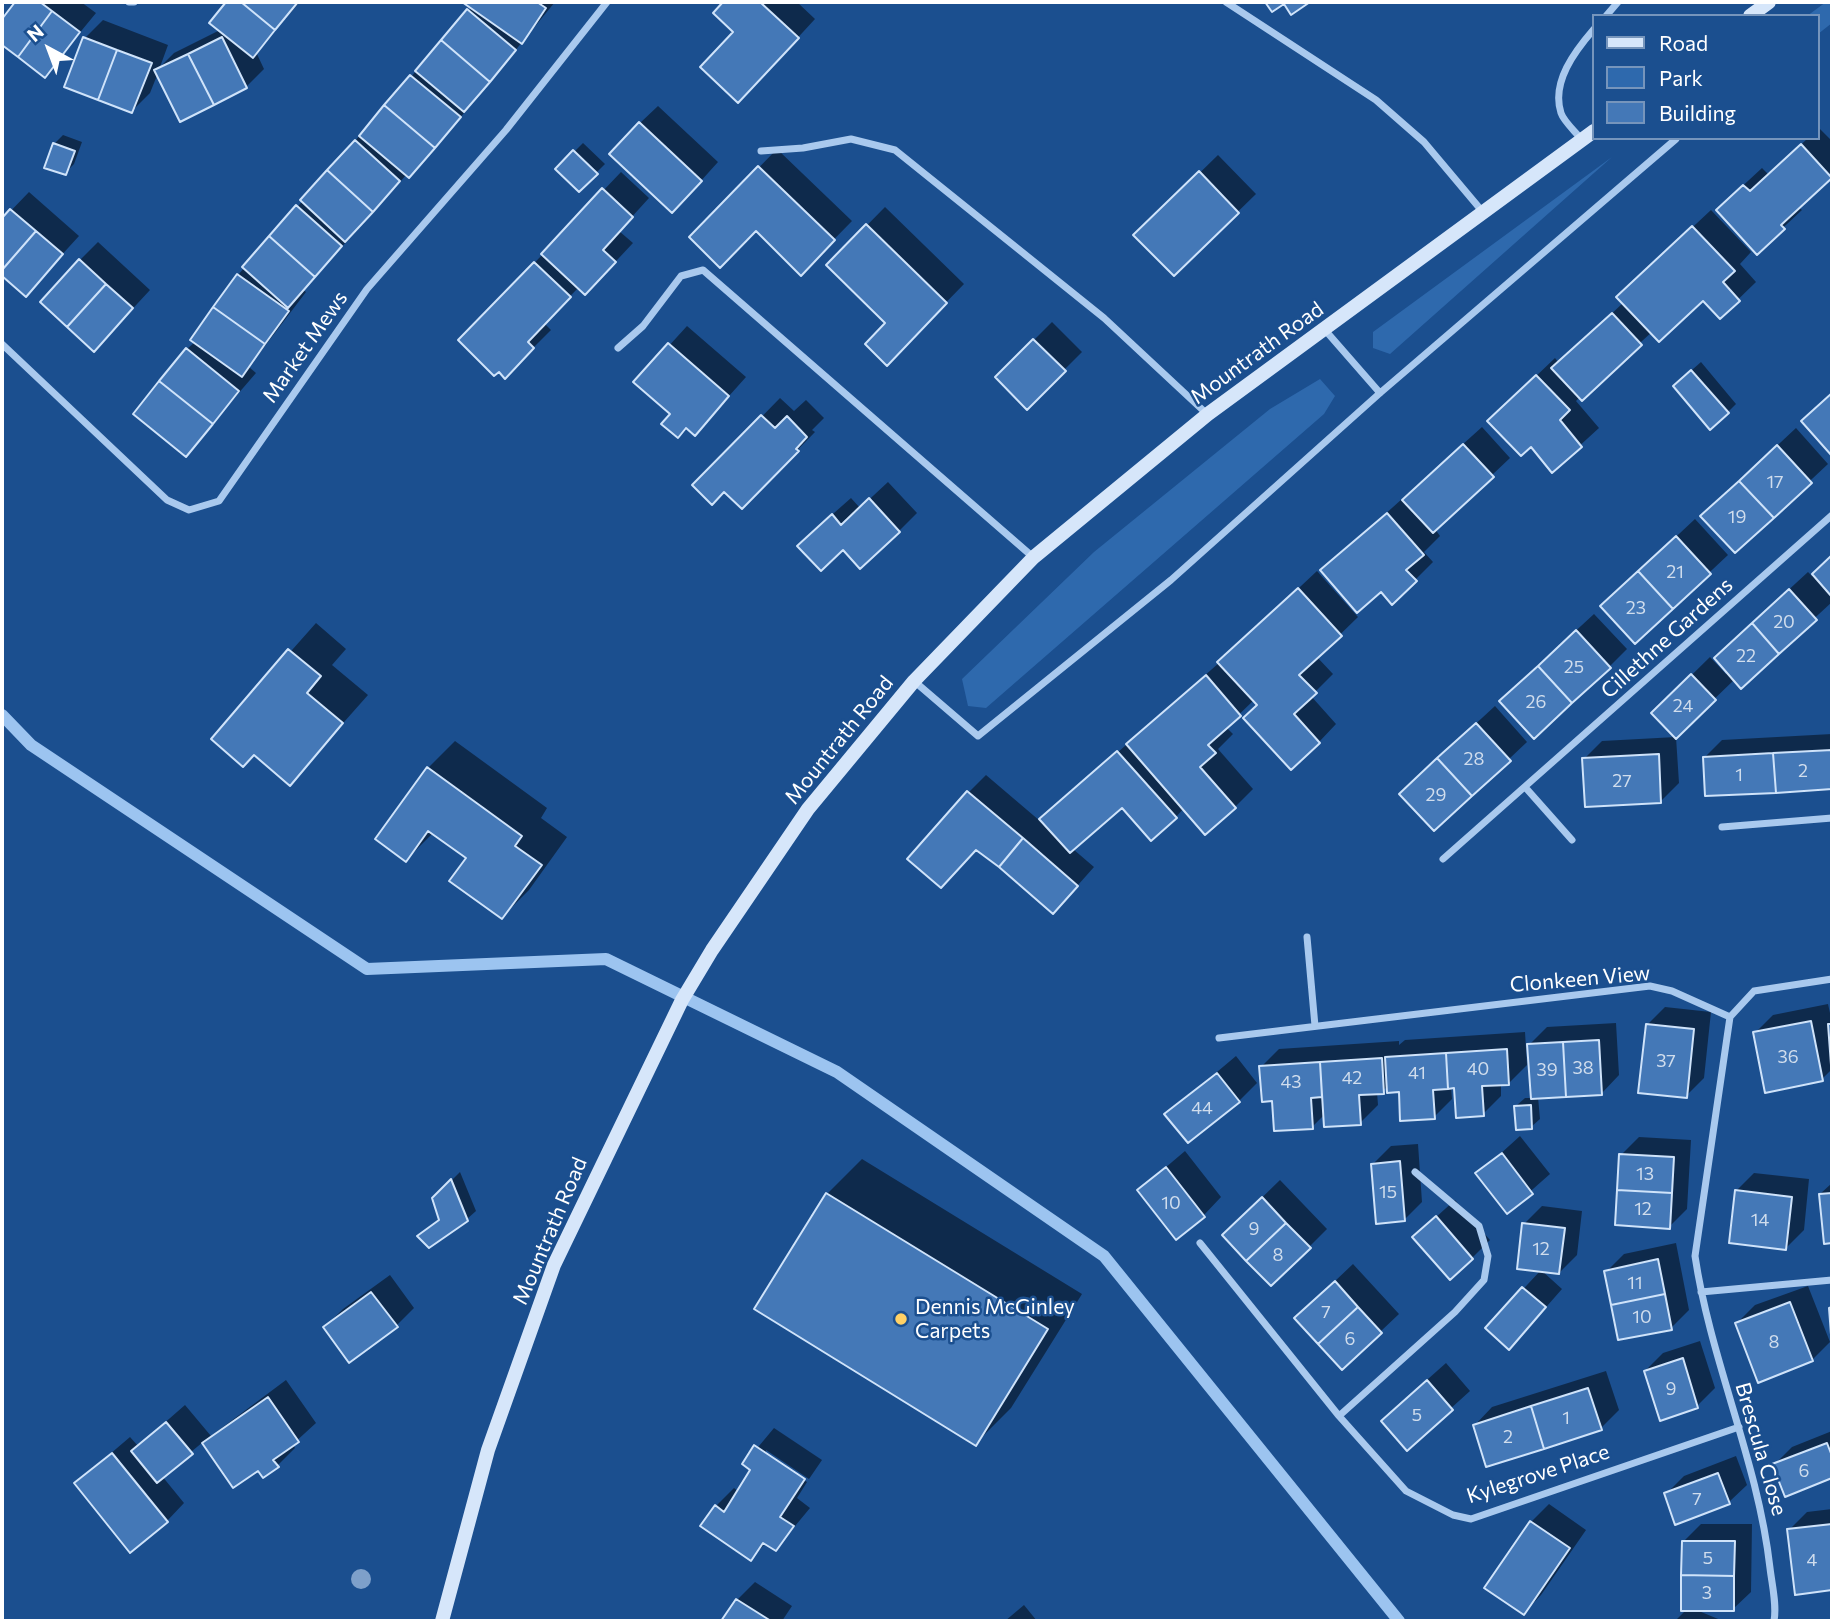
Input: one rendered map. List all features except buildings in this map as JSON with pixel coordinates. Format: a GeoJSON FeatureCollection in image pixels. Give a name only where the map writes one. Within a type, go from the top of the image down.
{"type":"FeatureCollection","features":[{"type":"Feature","properties":{"kind":"main road"},"geometry":{"type":"LineString","coordinates":[[1753,14],[1769,2]]}},
{"type":"Feature","properties":{"kind":"main road","name":"Mountrath Road"},"geometry":{"type":"LineString","coordinates":[[442,1621],[488,1450],[554,1265],[658,1047],[712,950],[808,809],[914,681],[1034,557],[1208,414],[1588,135]]}},
{"type":"Feature","properties":{"kind":"street","name":"Market Mews"},"geometry":{"type":"LineString","coordinates":[[2,344],[167,500],[189,510],[219,500],[367,289],[506,130],[607,2]]}},
{"type":"Feature","properties":{"kind":"street"},"geometry":{"type":"LineString","coordinates":[[1226,2],[1376,100],[1424,142],[1482,211]]}},
{"type":"Feature","properties":{"kind":"street"},"geometry":{"type":"LineString","coordinates":[[1588,135],[1561,115],[1559,84],[1580,45],[1592,31]]}},
{"type":"Feature","properties":{"kind":"street"},"geometry":{"type":"LineString","coordinates":[[761,151],[803,148],[851,139],[895,150],[1104,318],[1208,414]]}},
{"type":"Feature","properties":{"kind":"street"},"geometry":{"type":"LineString","coordinates":[[914,681],[978,736],[1171,580],[1380,393],[1675,140]]}},
{"type":"Feature","properties":{"kind":"street"},"geometry":{"type":"LineString","coordinates":[[618,348],[643,326],[681,276],[703,270],[1034,557]]}},
{"type":"Feature","properties":{"kind":"street"},"geometry":{"type":"LineString","coordinates":[[1325,330],[1380,393]]}},
{"type":"Feature","properties":{"kind":"street","name":"Cillethne Gardens"},"geometry":{"type":"LineString","coordinates":[[1443,859],[1832,515]]}},
{"type":"Feature","properties":{"kind":"street"},"geometry":{"type":"LineString","coordinates":[[1525,787],[1572,840]]}},
{"type":"Feature","properties":{"kind":"street"},"geometry":{"type":"LineString","coordinates":[[1722,827],[1832,818]]}},
{"type":"Feature","properties":{"kind":"street"},"geometry":{"type":"LineString","coordinates":[[1307,937],[1315,1026]]}},
{"type":"Feature","properties":{"kind":"street"},"geometry":{"type":"LineString","coordinates":[[1730,1017],[1754,991],[1832,979]]}},
{"type":"Feature","properties":{"kind":"street","name":"Clonkeen View"},"geometry":{"type":"LineString","coordinates":[[1219,1038],[1650,986],[1672,991],[1730,1017]]}},
{"type":"Feature","properties":{"kind":"street","name":"Brescula Close"},"geometry":{"type":"LineString","coordinates":[[1730,1017],[1695,1256],[1701,1292],[1730,1405],[1739,1427],[1765,1524],[1775,1620],[1785,1621]]}},
{"type":"Feature","properties":{"kind":"street"},"geometry":{"type":"LineString","coordinates":[[1339,1416],[1455,1312],[1484,1280],[1488,1256],[1479,1226],[1415,1172]]}},
{"type":"Feature","properties":{"kind":"street","name":"Kylegrove Place"},"geometry":{"type":"LineString","coordinates":[[1200,1243],[1339,1416],[1406,1491],[1453,1515],[1471,1519],[1739,1427]]}},
{"type":"Feature","properties":{"kind":"street"},"geometry":{"type":"LineString","coordinates":[[1701,1292],[1832,1280]]}},
{"type":"Feature","properties":{"kind":"green space"},"geometry":{"type":"Polygon","coordinates":[[[1826,2],[1832,2],[1832,23],[1820,32],[1820,14],[1810,14],[1826,2]]]}},
{"type":"Feature","properties":{"kind":"green space"},"geometry":{"type":"Polygon","coordinates":[[[1612,157],[1390,354],[1373,348],[1373,332],[1612,157]]]}},
{"type":"Feature","properties":{"kind":"green space"},"geometry":{"type":"Polygon","coordinates":[[[1320,379],[1335,396],[1324,414],[986,708],[968,706],[962,679],[1094,552],[1270,409],[1320,379]]]}},
{"type":"Feature","properties":{"kind":"waterway"},"geometry":{"type":"LineString","coordinates":[[2,715],[31,745],[367,969],[606,959],[837,1072],[1104,1256],[1399,1621]]}},
{"type":"Feature","properties":{"kind":"place","name":"Dennis McGinley Carpets"},"geometry":{"type":"Point","coordinates":[901,1319]}}]}
